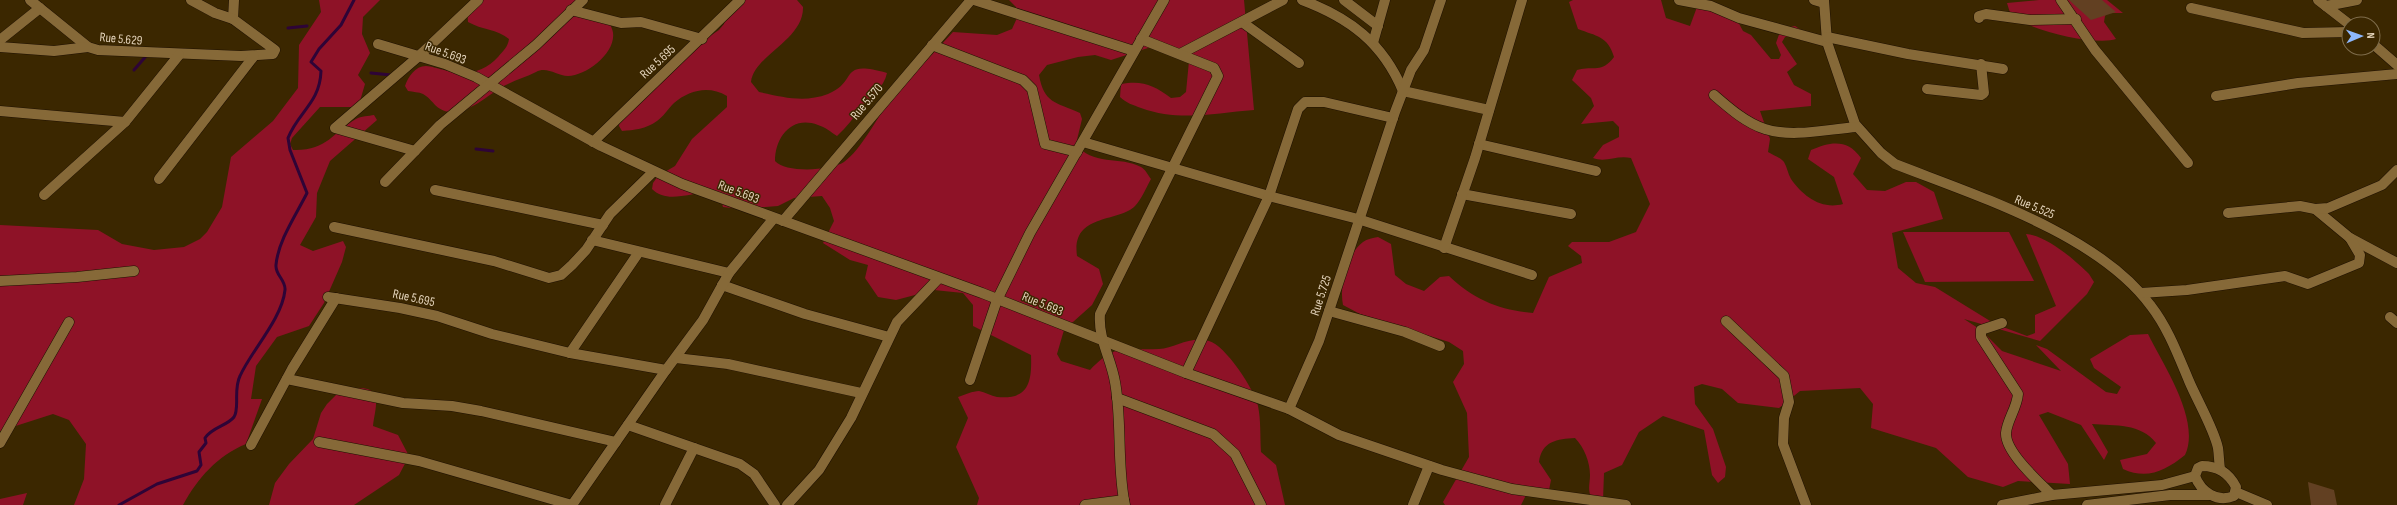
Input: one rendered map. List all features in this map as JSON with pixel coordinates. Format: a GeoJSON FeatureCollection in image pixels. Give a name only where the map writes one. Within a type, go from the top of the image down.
{"type":"FeatureCollection","features":[{"type":"Feature","properties":{"kind":"street","name":"Rue 5.629"},"geometry":{"type":"LineString","coordinates":[[30,0],[88,48],[111,52],[179,55],[267,56],[275,52],[273,48],[233,19]]}},
{"type":"Feature","properties":{"kind":"street"},"geometry":{"type":"LineString","coordinates":[[191,0],[215,13],[233,19],[232,11],[234,0]]}},
{"type":"Feature","properties":{"kind":"street"},"geometry":{"type":"LineString","coordinates":[[415,152],[335,128],[338,121],[419,56],[478,0]]}},
{"type":"Feature","properties":{"kind":"street"},"geometry":{"type":"LineString","coordinates":[[385,182],[440,125],[536,45],[583,0]]}},
{"type":"Feature","properties":{"kind":"street","name":"Rue 5.695"},"geometry":{"type":"LineString","coordinates":[[592,142],[702,39],[740,0]]}},
{"type":"Feature","properties":{"kind":"street"},"geometry":{"type":"LineString","coordinates":[[972,0],[1134,51]]}},
{"type":"Feature","properties":{"kind":"street","name":"Rue 5.570"},"geometry":{"type":"LineString","coordinates":[[572,505],[666,370],[703,320],[728,273],[778,219],[972,0]]}},
{"type":"Feature","properties":{"kind":"street"},"geometry":{"type":"LineString","coordinates":[[970,380],[997,300],[1030,233],[1164,0]]}},
{"type":"Feature","properties":{"kind":"street"},"geometry":{"type":"LineString","coordinates":[[1180,54],[1283,0]]}},
{"type":"Feature","properties":{"kind":"street"},"geometry":{"type":"LineString","coordinates":[[1302,0],[1326,11],[1366,36],[1391,64],[1403,91],[1489,110]]}},
{"type":"Feature","properties":{"kind":"street"},"geometry":{"type":"LineString","coordinates":[[1344,0],[1378,26]]}},
{"type":"Feature","properties":{"kind":"street"},"geometry":{"type":"LineString","coordinates":[[1373,43],[1385,0]]}},
{"type":"Feature","properties":{"kind":"street","name":"Rue 5.725"},"geometry":{"type":"LineString","coordinates":[[1289,409],[1319,341],[1358,218],[1393,118],[1411,70],[1424,50],[1441,0]]}},
{"type":"Feature","properties":{"kind":"street"},"geometry":{"type":"LineString","coordinates":[[1444,248],[1479,144],[1522,0]]}},
{"type":"Feature","properties":{"kind":"street"},"geometry":{"type":"LineString","coordinates":[[1679,0],[1711,6],[1738,18],[1827,39],[1908,54],[1981,64],[2003,69]]}},
{"type":"Feature","properties":{"kind":"street"},"geometry":{"type":"LineString","coordinates":[[1814,0],[1824,2]]}},
{"type":"Feature","properties":{"kind":"street"},"geometry":{"type":"LineString","coordinates":[[2061,0],[2095,50],[2104,58],[2118,80],[2188,163]]}},
{"type":"Feature","properties":{"kind":"street"},"geometry":{"type":"LineString","coordinates":[[2318,0],[2341,18]]}},
{"type":"Feature","properties":{"kind":"street"},"geometry":{"type":"LineString","coordinates":[[2326,6],[2357,0]]}},
{"type":"Feature","properties":{"kind":"street","name":"Rue 5.525"},"geometry":{"type":"LineString","coordinates":[[1824,2],[1827,39],[1857,127],[1881,153],[1895,164],[2027,218],[2080,242],[2118,269],[2141,293],[2167,330],[2218,448],[2220,469]]}},
{"type":"Feature","properties":{"kind":"street"},"geometry":{"type":"LineString","coordinates":[[0,40],[40,8]]}},
{"type":"Feature","properties":{"kind":"street"},"geometry":{"type":"LineString","coordinates":[[2191,8],[2303,33],[2341,32]]}},
{"type":"Feature","properties":{"kind":"street"},"geometry":{"type":"LineString","coordinates":[[571,10],[621,23],[641,22],[702,39]]}},
{"type":"Feature","properties":{"kind":"street"},"geometry":{"type":"LineString","coordinates":[[1979,18],[1979,16],[1986,14],[2030,20],[2076,20]]}},
{"type":"Feature","properties":{"kind":"street"},"geometry":{"type":"LineString","coordinates":[[1242,22],[1299,63]]}},
{"type":"Feature","properties":{"kind":"street"},"geometry":{"type":"LineString","coordinates":[[1085,505],[1124,503],[1118,451],[1119,426],[1117,398],[1111,364],[1100,341],[1098,327],[1100,314],[1218,76],[1214,68],[1141,40]]}},
{"type":"Feature","properties":{"kind":"street","name":"Rue 5.693"},"geometry":{"type":"LineString","coordinates":[[378,44],[446,64],[520,100],[592,142],[653,172],[997,300],[1100,341]]}},
{"type":"Feature","properties":{"kind":"street"},"geometry":{"type":"LineString","coordinates":[[932,45],[1023,80],[1032,89],[1045,144],[1077,152]]}},
{"type":"Feature","properties":{"kind":"street"},"geometry":{"type":"LineString","coordinates":[[0,47],[54,51],[88,48]]}},
{"type":"Feature","properties":{"kind":"street"},"geometry":{"type":"LineString","coordinates":[[2381,51],[2397,65]]}},
{"type":"Feature","properties":{"kind":"street"},"geometry":{"type":"LineString","coordinates":[[44,196],[125,122],[179,55]]}},
{"type":"Feature","properties":{"kind":"street"},"geometry":{"type":"LineString","coordinates":[[159,179],[254,56]]}},
{"type":"Feature","properties":{"kind":"street"},"geometry":{"type":"LineString","coordinates":[[1391,64],[1411,70]]}},
{"type":"Feature","properties":{"kind":"street"},"geometry":{"type":"LineString","coordinates":[[1928,89],[1981,96],[1984,94],[1981,64]]}},
{"type":"Feature","properties":{"kind":"street"},"geometry":{"type":"LineString","coordinates":[[2216,96],[2298,83],[2397,74]]}},
{"type":"Feature","properties":{"kind":"street"},"geometry":{"type":"LineString","coordinates":[[1714,95],[1737,113],[1766,130],[1783,132],[1857,127]]}},
{"type":"Feature","properties":{"kind":"street"},"geometry":{"type":"LineString","coordinates":[[1186,373],[1268,196],[1298,109],[1305,102],[1324,102],[1393,118]]}},
{"type":"Feature","properties":{"kind":"street"},"geometry":{"type":"LineString","coordinates":[[0,111],[125,122]]}},
{"type":"Feature","properties":{"kind":"street"},"geometry":{"type":"LineString","coordinates":[[1083,142],[1268,196],[1358,218],[1444,248],[1532,275]]}},
{"type":"Feature","properties":{"kind":"street"},"geometry":{"type":"LineString","coordinates":[[1479,144],[1596,171]]}},
{"type":"Feature","properties":{"kind":"street"},"geometry":{"type":"LineString","coordinates":[[2228,214],[2300,206],[2315,209],[2328,208],[2382,185],[2397,170]]}},
{"type":"Feature","properties":{"kind":"street"},"geometry":{"type":"LineString","coordinates":[[334,227],[494,261],[538,276],[549,278],[561,275],[567,270],[592,240],[610,214],[653,172]]}},
{"type":"Feature","properties":{"kind":"street"},"geometry":{"type":"LineString","coordinates":[[435,190],[603,225]]}},
{"type":"Feature","properties":{"kind":"street"},"geometry":{"type":"LineString","coordinates":[[1462,194],[1570,214]]}},
{"type":"Feature","properties":{"kind":"street"},"geometry":{"type":"LineString","coordinates":[[2315,209],[2350,238],[2397,263]]}},
{"type":"Feature","properties":{"kind":"street"},"geometry":{"type":"LineString","coordinates":[[2141,293],[2187,290],[2285,276],[2308,284],[2359,264],[2360,255],[2350,238]]}},
{"type":"Feature","properties":{"kind":"street"},"geometry":{"type":"LineString","coordinates":[[592,240],[728,273]]}},
{"type":"Feature","properties":{"kind":"street"},"geometry":{"type":"LineString","coordinates":[[570,353],[639,252]]}},
{"type":"Feature","properties":{"kind":"street"},"geometry":{"type":"LineString","coordinates":[[0,281],[77,277],[134,271]]}},
{"type":"Feature","properties":{"kind":"street"},"geometry":{"type":"LineString","coordinates":[[788,505],[818,470],[851,418],[861,393],[897,322],[938,278]]}},
{"type":"Feature","properties":{"kind":"street"},"geometry":{"type":"LineString","coordinates":[[722,285],[805,314],[889,337]]}},
{"type":"Feature","properties":{"kind":"street","name":"Rue 5.695"},"geometry":{"type":"LineString","coordinates":[[287,379],[332,298],[430,315],[492,334],[570,353],[666,370]]}},
{"type":"Feature","properties":{"kind":"street"},"geometry":{"type":"LineString","coordinates":[[1329,311],[1405,332],[1440,346]]}},
{"type":"Feature","properties":{"kind":"street"},"geometry":{"type":"LineString","coordinates":[[1726,321],[1784,376],[1789,402],[1784,418],[1784,444],[1806,505]]}},
{"type":"Feature","properties":{"kind":"street"},"geometry":{"type":"LineString","coordinates":[[0,443],[69,322]]}},
{"type":"Feature","properties":{"kind":"street"},"geometry":{"type":"LineString","coordinates":[[2002,323],[1981,330],[1981,337],[2018,394],[2018,403],[2006,432],[2006,440],[2012,450],[2052,495]]}},
{"type":"Feature","properties":{"kind":"street"},"geometry":{"type":"LineString","coordinates":[[1100,341],[1186,373],[1279,404],[1339,435],[1429,466],[1512,489],[1626,505]]}},
{"type":"Feature","properties":{"kind":"street"},"geometry":{"type":"LineString","coordinates":[[676,358],[728,364],[861,393]]}},
{"type":"Feature","properties":{"kind":"street"},"geometry":{"type":"LineString","coordinates":[[251,445],[287,379],[403,403],[452,406],[481,411],[557,427],[616,442]]}},
{"type":"Feature","properties":{"kind":"street"},"geometry":{"type":"LineString","coordinates":[[1117,398],[1213,434],[1234,454],[1261,505]]}},
{"type":"Feature","properties":{"kind":"street"},"geometry":{"type":"LineString","coordinates":[[628,425],[744,467],[754,474],[776,505]]}},
{"type":"Feature","properties":{"kind":"street"},"geometry":{"type":"LineString","coordinates":[[319,442],[419,460],[572,505]]}},
{"type":"Feature","properties":{"kind":"street"},"geometry":{"type":"LineString","coordinates":[[665,505],[694,448]]}},
{"type":"Feature","properties":{"kind":"street"},"geometry":{"type":"LineString","coordinates":[[1413,505],[1429,466]]}},
{"type":"Feature","properties":{"kind":"street"},"geometry":{"type":"LineString","coordinates":[[2195,476],[2196,472],[2202,466],[2220,469],[2230,477],[2236,492],[2267,505]]}},
{"type":"Feature","properties":{"kind":"street"},"geometry":{"type":"LineString","coordinates":[[2002,505],[2052,495],[2162,485],[2195,476]]}},
{"type":"Feature","properties":{"kind":"street"},"geometry":{"type":"LineString","coordinates":[[2195,476],[2200,486],[2210,495]]}},
{"type":"Feature","properties":{"kind":"street"},"geometry":{"type":"LineString","coordinates":[[2091,505],[2141,502],[2170,495],[2210,495],[2218,498],[2230,498],[2236,492]]}},
{"type":"Feature","properties":{"kind":"shaded area"},"geometry":{"type":"Polygon","coordinates":[[[319,0],[380,0],[363,17],[362,34],[370,53],[358,75],[365,84],[360,101],[354,107],[320,107],[292,138],[290,144],[293,150],[314,148],[328,140],[358,118],[374,115],[377,120],[330,161],[317,193],[316,217],[300,245],[313,251],[343,241],[346,247],[342,262],[324,303],[309,326],[277,337],[256,366],[251,399],[262,399],[246,444],[217,461],[195,486],[183,505],[74,505],[84,479],[86,444],[69,420],[53,414],[0,431],[0,225],[98,230],[122,244],[154,250],[184,247],[200,239],[207,232],[222,207],[231,157],[273,121],[298,88],[299,45],[321,12],[319,0]]]}},
{"type":"Feature","properties":{"kind":"shaded area"},"geometry":{"type":"Polygon","coordinates":[[[473,0],[587,0],[575,10],[610,25],[613,33],[612,42],[602,58],[585,71],[576,75],[564,76],[540,70],[501,88],[474,106],[451,112],[441,110],[427,96],[418,92],[408,91],[405,86],[415,70],[422,66],[430,66],[451,72],[473,72],[486,67],[498,57],[508,44],[509,39],[500,33],[468,22],[467,7],[473,0]]]}},
{"type":"Feature","properties":{"kind":"shaded area"},"geometry":{"type":"Polygon","coordinates":[[[740,0],[797,0],[803,7],[801,19],[796,29],[754,72],[751,82],[759,92],[802,99],[819,97],[837,89],[855,70],[871,69],[887,73],[880,88],[837,136],[818,125],[800,123],[787,130],[782,136],[778,144],[775,161],[780,165],[798,169],[819,169],[837,165],[844,162],[851,156],[863,141],[891,99],[953,32],[997,35],[1012,29],[1017,18],[1016,7],[1009,0],[1244,0],[1254,110],[1183,116],[1155,112],[1125,101],[1120,97],[1121,84],[1142,83],[1159,90],[1171,98],[1180,97],[1186,92],[1189,61],[1151,47],[1111,60],[1095,55],[1078,57],[1047,65],[1039,75],[1044,91],[1052,100],[1057,104],[1080,113],[1082,119],[1076,144],[1082,151],[1098,158],[1133,164],[1142,168],[1151,179],[1135,206],[1118,215],[1097,221],[1081,232],[1077,242],[1077,256],[1099,269],[1103,284],[1092,305],[1064,330],[1057,354],[1061,361],[1090,370],[1107,355],[1122,350],[1159,349],[1196,340],[1209,341],[1216,344],[1231,359],[1245,379],[1256,399],[1260,417],[1261,452],[1276,465],[1285,505],[977,505],[979,498],[956,447],[968,418],[958,397],[977,391],[997,397],[1016,396],[1022,392],[1029,381],[1031,373],[1031,355],[973,326],[973,305],[963,293],[934,290],[896,300],[878,297],[865,278],[868,265],[850,260],[823,243],[834,221],[830,208],[822,196],[794,198],[778,206],[740,209],[723,207],[719,194],[702,193],[676,197],[659,194],[652,189],[653,183],[658,176],[675,166],[692,139],[727,107],[727,96],[713,91],[699,90],[686,95],[674,103],[659,119],[649,126],[635,130],[622,131],[619,126],[620,119],[677,58],[719,30],[724,24],[727,12],[740,0]]]}},
{"type":"Feature","properties":{"kind":"shaded area"},"geometry":{"type":"Polygon","coordinates":[[[1573,0],[1661,0],[1666,18],[1690,26],[1697,7],[1714,9],[1737,20],[1743,31],[1751,35],[1771,59],[1779,59],[1781,55],[1776,43],[1781,29],[1795,26],[1801,30],[1801,36],[1785,37],[1782,42],[1797,64],[1787,72],[1794,85],[1811,94],[1811,106],[1760,111],[1770,139],[1768,152],[1784,162],[1790,177],[1801,191],[1813,200],[1820,203],[1827,205],[1843,204],[1834,177],[1808,159],[1811,150],[1825,145],[1839,144],[1851,147],[1861,158],[1853,174],[1867,190],[1885,191],[1906,182],[1916,182],[1934,192],[1943,219],[1892,233],[1898,268],[1916,283],[1935,287],[1995,324],[2027,336],[2035,333],[2035,315],[2056,306],[2026,234],[2034,235],[2060,249],[2083,268],[2094,282],[2087,294],[2040,341],[1964,319],[1981,330],[2002,351],[2061,371],[2036,345],[2047,349],[2106,392],[2117,394],[2121,387],[2094,368],[2090,359],[2130,335],[2148,334],[2171,377],[2185,410],[2189,441],[2185,455],[2178,461],[2156,472],[2140,474],[2132,472],[2123,469],[2120,460],[2147,454],[2156,443],[2143,432],[2127,427],[2092,424],[2108,452],[2104,460],[2081,425],[2048,412],[2039,415],[2068,464],[2070,484],[2018,481],[2003,487],[1968,477],[1936,448],[1871,428],[1873,404],[1860,388],[1800,391],[1779,408],[1738,403],[1722,389],[1702,384],[1694,387],[1695,404],[1713,429],[1726,467],[1725,477],[1718,483],[1712,475],[1704,430],[1663,416],[1639,432],[1622,465],[1604,473],[1603,500],[1592,499],[1590,496],[1590,470],[1588,460],[1584,450],[1575,438],[1556,440],[1547,445],[1543,450],[1539,462],[1551,480],[1549,490],[1528,491],[1521,505],[1445,505],[1443,502],[1469,457],[1467,413],[1453,382],[1464,364],[1463,351],[1449,342],[1360,314],[1343,305],[1343,280],[1349,262],[1357,247],[1365,241],[1378,237],[1391,244],[1395,275],[1406,284],[1424,291],[1440,277],[1449,276],[1468,291],[1488,302],[1521,312],[1533,313],[1549,277],[1582,263],[1581,256],[1568,246],[1572,242],[1609,242],[1636,232],[1650,204],[1631,158],[1621,157],[1602,160],[1593,158],[1603,145],[1619,137],[1619,127],[1613,121],[1581,124],[1594,106],[1591,98],[1572,80],[1577,70],[1605,66],[1614,57],[1605,41],[1596,35],[1578,29],[1569,2],[1573,0]]]}},
{"type":"Feature","properties":{"kind":"shaded area"},"geometry":{"type":"Polygon","coordinates":[[[2039,0],[2107,0],[2123,13],[2107,13],[2105,16],[2104,22],[2116,39],[2106,41],[2077,38],[2044,30],[2017,19],[2010,12],[2007,3],[2039,0]]]}},
{"type":"Feature","properties":{"kind":"shaded area"},"geometry":{"type":"Polygon","coordinates":[[[1903,232],[2009,232],[2034,281],[1925,282],[1903,232]]]}},
{"type":"Feature","properties":{"kind":"shaded area"},"geometry":{"type":"Polygon","coordinates":[[[358,388],[372,391],[375,395],[376,406],[373,426],[398,435],[409,456],[399,475],[354,505],[269,505],[275,483],[289,464],[313,439],[321,413],[327,404],[336,395],[358,388]]]}},
{"type":"Feature","properties":{"kind":"shaded area"},"geometry":{"type":"Polygon","coordinates":[[[27,493],[23,505],[0,505],[0,499],[27,493]]]}},
{"type":"Feature","properties":{"kind":"building"},"geometry":{"type":"Polygon","coordinates":[[[2069,0],[2102,0],[2116,12],[2091,20],[2069,0]]]}},
{"type":"Feature","properties":{"kind":"building"},"geometry":{"type":"Polygon","coordinates":[[[2308,482],[2334,490],[2337,505],[2311,505],[2308,482]]]}},
{"type":"Feature","properties":{"kind":"waterway"},"geometry":{"type":"LineString","coordinates":[[119,505],[157,484],[197,471],[201,465],[199,452],[206,443],[205,438],[212,431],[228,423],[236,413],[237,387],[240,376],[272,323],[283,301],[285,286],[276,269],[277,256],[284,237],[307,193],[290,150],[288,138],[297,121],[313,99],[320,82],[321,71],[311,62],[319,49],[341,25],[354,0]]}},
{"type":"Feature","properties":{"kind":"waterway"},"geometry":{"type":"LineString","coordinates":[[288,28],[307,26]]}},
{"type":"Feature","properties":{"kind":"waterway"},"geometry":{"type":"LineString","coordinates":[[134,70],[147,55]]}},
{"type":"Feature","properties":{"kind":"waterway"},"geometry":{"type":"LineString","coordinates":[[371,73],[391,75]]}},
{"type":"Feature","properties":{"kind":"waterway"},"geometry":{"type":"LineString","coordinates":[[476,149],[493,151]]}}]}
